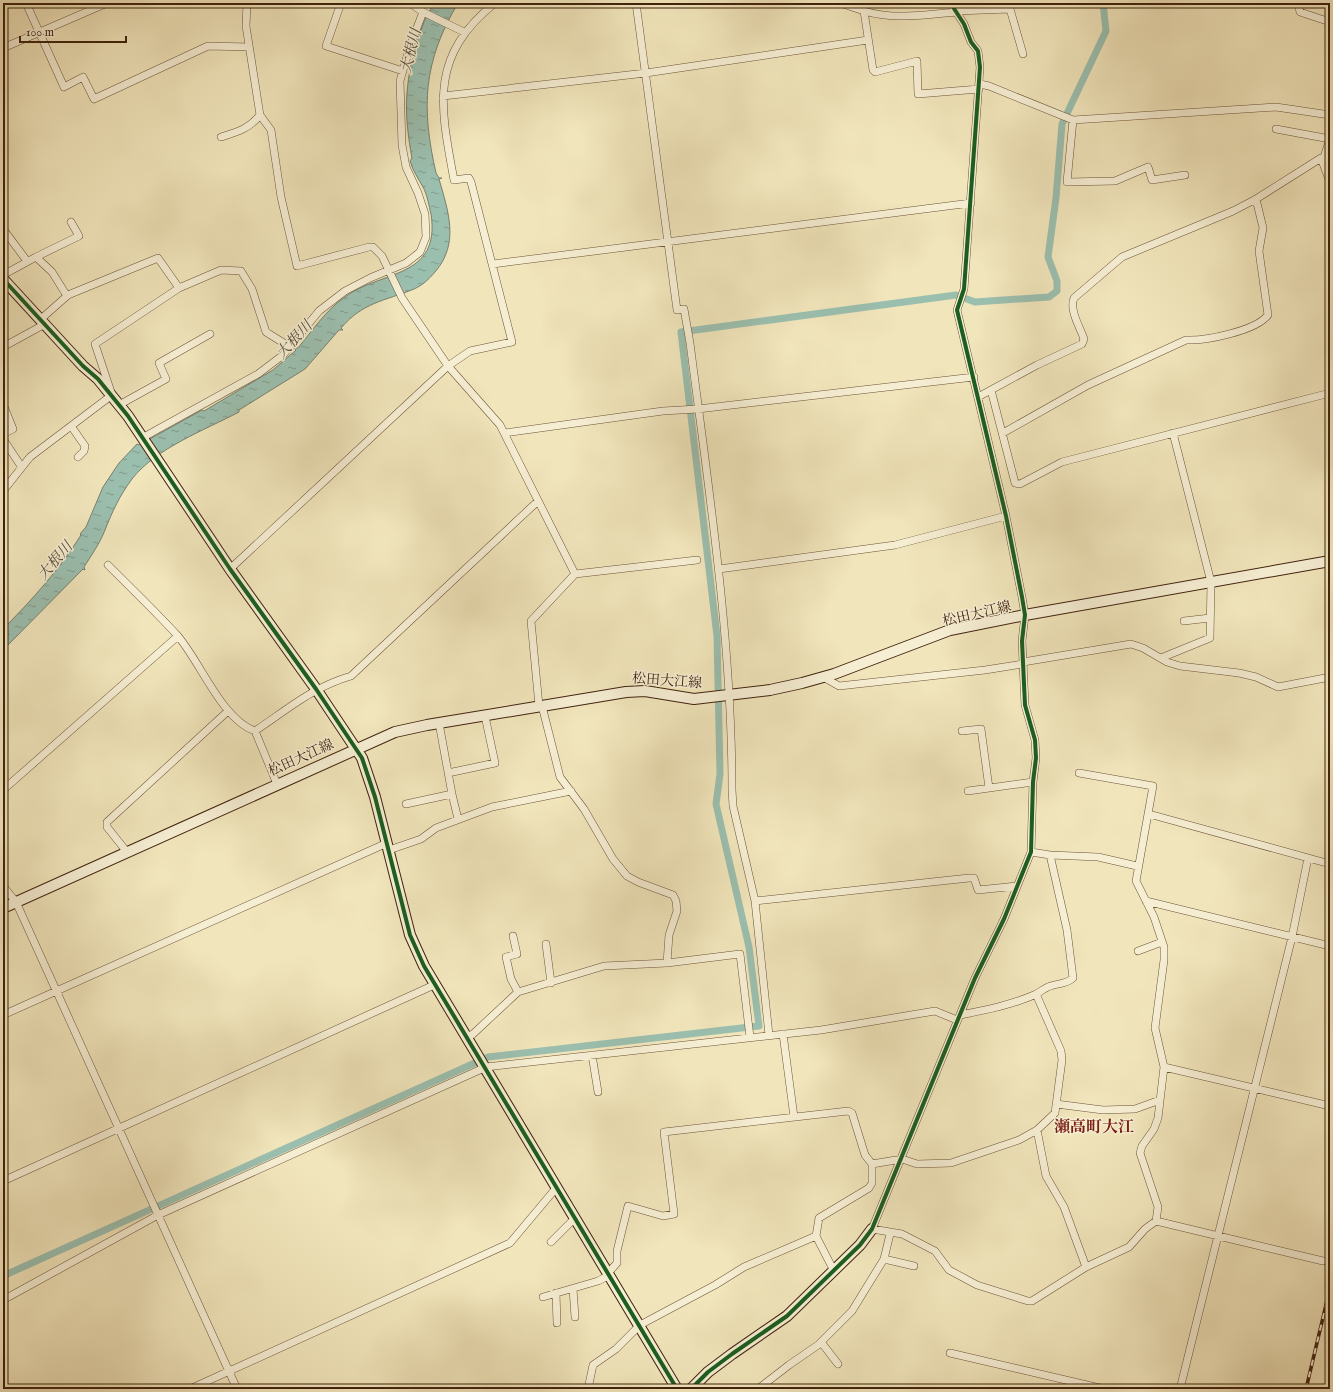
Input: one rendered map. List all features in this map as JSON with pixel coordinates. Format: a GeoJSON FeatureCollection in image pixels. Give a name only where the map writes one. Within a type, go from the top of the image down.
{"type":"FeatureCollection","features":[{"type":"Feature","properties":{"kind":"street"},"geometry":{"type":"LineString","coordinates":[[26,3],[64,87],[83,77],[94,99],[208,46],[249,47]]}},
{"type":"Feature","properties":{"kind":"street"},"geometry":{"type":"LineString","coordinates":[[3,48],[107,3]]}},
{"type":"Feature","properties":{"kind":"street"},"geometry":{"type":"LineString","coordinates":[[247,3],[246,26],[260,115],[271,130],[281,198],[297,266],[369,247],[373,247],[382,256],[402,298],[448,366],[500,425],[505,433],[575,574]]}},
{"type":"Feature","properties":{"kind":"street"},"geometry":{"type":"LineString","coordinates":[[341,3],[326,46],[403,71]]}},
{"type":"Feature","properties":{"kind":"street"},"geometry":{"type":"LineString","coordinates":[[410,3],[423,12],[464,32]]}},
{"type":"Feature","properties":{"kind":"street"},"geometry":{"type":"LineString","coordinates":[[230,569],[448,366],[470,351],[512,342],[471,182],[469,178],[454,180],[444,126],[443,96],[447,68],[452,52],[464,32],[480,15],[495,3]]}},
{"type":"Feature","properties":{"kind":"street"},"geometry":{"type":"LineString","coordinates":[[636,3],[677,310],[684,309],[690,343],[719,569],[734,806],[755,901],[769,1035]]}},
{"type":"Feature","properties":{"kind":"street"},"geometry":{"type":"LineString","coordinates":[[840,3],[876,15],[896,17],[1010,9],[1023,54]]}},
{"type":"Feature","properties":{"kind":"street"},"geometry":{"type":"LineString","coordinates":[[691,1389],[708,1372],[787,1316],[860,1245],[872,1229],[975,978],[1004,919],[1031,852],[1033,782],[1036,758],[1035,740],[1025,705],[1022,641],[1024,615],[1006,516],[958,310],[964,289],[980,67],[978,51],[971,42],[953,3]]}},
{"type":"Feature","properties":{"kind":"street"},"geometry":{"type":"LineString","coordinates":[[1298,3],[1300,12],[1330,22]]}},
{"type":"Feature","properties":{"kind":"street"},"geometry":{"type":"LineString","coordinates":[[864,11],[873,70],[875,72],[917,61],[918,94],[989,86],[1073,120],[1276,106],[1330,115]]}},
{"type":"Feature","properties":{"kind":"street"},"geometry":{"type":"LineString","coordinates":[[142,438],[258,374],[284,355],[324,307],[345,291],[370,278],[389,272],[406,263],[420,252],[426,237],[424,214],[418,192],[406,167],[402,146],[400,81],[410,46],[423,12]]}},
{"type":"Feature","properties":{"kind":"street"},"geometry":{"type":"LineString","coordinates":[[443,96],[646,73],[868,40]]}},
{"type":"Feature","properties":{"kind":"street"},"geometry":{"type":"LineString","coordinates":[[221,137],[240,131],[252,125],[260,115]]}},
{"type":"Feature","properties":{"kind":"street"},"geometry":{"type":"LineString","coordinates":[[1073,120],[1066,182],[1115,181],[1148,166],[1152,180],[1185,175]]}},
{"type":"Feature","properties":{"kind":"street"},"geometry":{"type":"LineString","coordinates":[[1276,129],[1330,139],[1325,157],[1330,182]]}},
{"type":"Feature","properties":{"kind":"street"},"geometry":{"type":"LineString","coordinates":[[978,397],[1082,344],[1084,339],[1073,310],[1072,304],[1074,298],[1122,257],[1233,211],[1256,199],[1325,157]]}},
{"type":"Feature","properties":{"kind":"street"},"geometry":{"type":"LineString","coordinates":[[1003,433],[1088,385],[1186,340],[1199,341],[1243,330],[1264,320],[1268,315],[1259,251],[1263,228],[1256,199]]}},
{"type":"Feature","properties":{"kind":"street"},"geometry":{"type":"LineString","coordinates":[[493,264],[971,203]]}},
{"type":"Feature","properties":{"kind":"street"},"geometry":{"type":"LineString","coordinates":[[3,275],[36,256],[79,236],[71,222]]}},
{"type":"Feature","properties":{"kind":"street"},"geometry":{"type":"LineString","coordinates":[[3,229],[27,261]]}},
{"type":"Feature","properties":{"kind":"street"},"geometry":{"type":"LineString","coordinates":[[36,256],[52,272],[67,296]]}},
{"type":"Feature","properties":{"kind":"street"},"geometry":{"type":"LineString","coordinates":[[3,346],[43,322],[67,296],[158,258],[179,288]]}},
{"type":"Feature","properties":{"kind":"street"},"geometry":{"type":"LineString","coordinates":[[112,395],[95,344],[179,288],[221,270],[241,271],[252,289],[266,332],[290,347]]}},
{"type":"Feature","properties":{"kind":"street"},"geometry":{"type":"LineString","coordinates":[[3,279],[112,395],[230,569],[316,688],[362,758],[375,797],[410,935],[434,985],[477,1052],[678,1389]]}},
{"type":"Feature","properties":{"kind":"street"},"geometry":{"type":"LineString","coordinates":[[119,405],[166,379],[159,363],[210,334]]}},
{"type":"Feature","properties":{"kind":"street"},"geometry":{"type":"LineString","coordinates":[[505,433],[663,411],[698,409],[974,377]]}},
{"type":"Feature","properties":{"kind":"street"},"geometry":{"type":"LineString","coordinates":[[991,390],[1015,483],[1020,484],[1062,462],[1330,393]]}},
{"type":"Feature","properties":{"kind":"street"},"geometry":{"type":"LineString","coordinates":[[3,491],[15,478],[21,466],[30,457],[112,395]]}},
{"type":"Feature","properties":{"kind":"street"},"geometry":{"type":"LineString","coordinates":[[3,404],[13,429],[3,434]]}},
{"type":"Feature","properties":{"kind":"street"},"geometry":{"type":"LineString","coordinates":[[71,426],[85,446],[84,451],[78,457]]}},
{"type":"Feature","properties":{"kind":"street"},"geometry":{"type":"LineString","coordinates":[[1161,658],[1210,638],[1211,582],[1173,433]]}},
{"type":"Feature","properties":{"kind":"street"},"geometry":{"type":"LineString","coordinates":[[3,439],[21,466]]}},
{"type":"Feature","properties":{"kind":"street"},"geometry":{"type":"LineString","coordinates":[[255,731],[316,688],[332,681],[351,676],[538,501]]}},
{"type":"Feature","properties":{"kind":"street"},"geometry":{"type":"LineString","coordinates":[[719,569],[895,545],[1006,516]]}},
{"type":"Feature","properties":{"kind":"street"},"geometry":{"type":"LineString","coordinates":[[667,963],[669,935],[677,911],[676,900],[673,895],[638,882],[627,876],[613,859],[584,809],[560,777],[541,706],[531,622],[575,574],[696,560]]}},
{"type":"Feature","properties":{"kind":"street","name":"松田大江線"},"geometry":{"type":"LineString","coordinates":[[3,908],[395,732],[439,723],[626,692],[645,691],[694,699],[770,690],[823,677],[950,630],[1024,615],[1330,561]]}},
{"type":"Feature","properties":{"kind":"street"},"geometry":{"type":"LineString","coordinates":[[108,565],[178,636],[228,711],[246,728],[255,731],[277,784]]}},
{"type":"Feature","properties":{"kind":"street"},"geometry":{"type":"LineString","coordinates":[[1184,621],[1210,618]]}},
{"type":"Feature","properties":{"kind":"street"},"geometry":{"type":"LineString","coordinates":[[3,790],[178,636]]}},
{"type":"Feature","properties":{"kind":"street"},"geometry":{"type":"LineString","coordinates":[[823,677],[839,686],[985,670],[1131,644],[1143,648],[1180,666],[1256,677],[1278,687],[1330,677]]}},
{"type":"Feature","properties":{"kind":"street"},"geometry":{"type":"LineString","coordinates":[[127,852],[107,827],[107,822],[228,711]]}},
{"type":"Feature","properties":{"kind":"street"},"geometry":{"type":"LineString","coordinates":[[448,773],[496,763],[485,716]]}},
{"type":"Feature","properties":{"kind":"street"},"geometry":{"type":"LineString","coordinates":[[439,723],[458,819]]}},
{"type":"Feature","properties":{"kind":"street"},"geometry":{"type":"LineString","coordinates":[[962,731],[982,729],[989,788]]}},
{"type":"Feature","properties":{"kind":"street"},"geometry":{"type":"LineString","coordinates":[[872,1229],[890,1234],[902,1234],[935,1251],[949,1270],[977,1285],[1032,1302],[1086,1267],[1129,1247],[1145,1229],[1156,1221],[1158,1207],[1140,1153],[1142,1146],[1154,1129],[1158,1118],[1164,1067],[1155,1028],[1164,960],[1162,942],[1154,917],[1136,881],[1137,866],[1149,814],[1153,786],[1079,773]]}},
{"type":"Feature","properties":{"kind":"street"},"geometry":{"type":"LineString","coordinates":[[968,791],[1033,782]]}},
{"type":"Feature","properties":{"kind":"street"},"geometry":{"type":"LineString","coordinates":[[3,1015],[388,846],[421,839],[436,828],[492,807],[570,791]]}},
{"type":"Feature","properties":{"kind":"street"},"geometry":{"type":"LineString","coordinates":[[406,804],[452,794]]}},
{"type":"Feature","properties":{"kind":"street"},"geometry":{"type":"LineString","coordinates":[[1149,814],[1330,864]]}},
{"type":"Feature","properties":{"kind":"street"},"geometry":{"type":"LineString","coordinates":[[1031,852],[1050,855],[1098,857],[1137,866]]}},
{"type":"Feature","properties":{"kind":"street"},"geometry":{"type":"LineString","coordinates":[[3,1300],[158,1215],[485,1066],[783,1034],[859,1024],[935,1011],[959,1018],[1036,994],[1049,986],[1069,982],[1073,978],[1067,930],[1050,855]]}},
{"type":"Feature","properties":{"kind":"street"},"geometry":{"type":"LineString","coordinates":[[1180,1389],[1292,937],[1308,858]]}},
{"type":"Feature","properties":{"kind":"street"},"geometry":{"type":"LineString","coordinates":[[755,901],[969,878],[974,878],[978,890],[1017,886]]}},
{"type":"Feature","properties":{"kind":"street"},"geometry":{"type":"LineString","coordinates":[[3,886],[16,902],[237,1389]]}},
{"type":"Feature","properties":{"kind":"street"},"geometry":{"type":"LineString","coordinates":[[1146,901],[1330,946]]}},
{"type":"Feature","properties":{"kind":"street"},"geometry":{"type":"LineString","coordinates":[[513,936],[517,954],[506,957],[511,979],[518,992]]}},
{"type":"Feature","properties":{"kind":"street"},"geometry":{"type":"LineString","coordinates":[[1138,951],[1162,942]]}},
{"type":"Feature","properties":{"kind":"street"},"geometry":{"type":"LineString","coordinates":[[546,944],[551,983]]}},
{"type":"Feature","properties":{"kind":"street"},"geometry":{"type":"LineString","coordinates":[[467,1037],[473,1034],[518,992],[604,966],[667,963],[740,954],[750,1037]]}},
{"type":"Feature","properties":{"kind":"street"},"geometry":{"type":"LineString","coordinates":[[3,1181],[119,1130],[434,985]]}},
{"type":"Feature","properties":{"kind":"street"},"geometry":{"type":"LineString","coordinates":[[872,1164],[902,1159],[917,1164],[950,1163],[1019,1140],[1037,1130],[1055,1112],[1062,1060],[1060,1051],[1036,994]]}},
{"type":"Feature","properties":{"kind":"street"},"geometry":{"type":"LineString","coordinates":[[783,1034],[794,1118]]}},
{"type":"Feature","properties":{"kind":"street"},"geometry":{"type":"LineString","coordinates":[[592,1055],[598,1092]]}},
{"type":"Feature","properties":{"kind":"street"},"geometry":{"type":"LineString","coordinates":[[1164,1067],[1330,1106]]}},
{"type":"Feature","properties":{"kind":"street"},"geometry":{"type":"LineString","coordinates":[[1056,1104],[1103,1110],[1135,1109],[1160,1100]]}},
{"type":"Feature","properties":{"kind":"street"},"geometry":{"type":"LineString","coordinates":[[543,1297],[598,1281],[609,1274],[617,1263],[617,1251],[628,1206],[663,1216],[674,1214],[664,1132],[848,1111],[852,1113],[865,1156],[872,1164],[872,1183],[869,1188],[819,1218],[816,1236],[834,1271]]}},
{"type":"Feature","properties":{"kind":"street"},"geometry":{"type":"LineString","coordinates":[[1037,1130],[1046,1176],[1064,1207],[1086,1267]]}},
{"type":"Feature","properties":{"kind":"street"},"geometry":{"type":"LineString","coordinates":[[190,1389],[229,1370],[491,1253],[510,1243],[557,1187]]}},
{"type":"Feature","properties":{"kind":"street"},"geometry":{"type":"LineString","coordinates":[[551,1242],[575,1218]]}},
{"type":"Feature","properties":{"kind":"street"},"geometry":{"type":"LineString","coordinates":[[1156,1221],[1218,1234],[1323,1261]]}},
{"type":"Feature","properties":{"kind":"street"},"geometry":{"type":"LineString","coordinates":[[758,1389],[821,1342],[852,1312],[884,1259],[890,1234]]}},
{"type":"Feature","properties":{"kind":"street"},"geometry":{"type":"LineString","coordinates":[[588,1389],[593,1365],[616,1349],[640,1325],[715,1285],[744,1267],[816,1236]]}},
{"type":"Feature","properties":{"kind":"street"},"geometry":{"type":"LineString","coordinates":[[884,1259],[914,1266]]}},
{"type":"Feature","properties":{"kind":"street"},"geometry":{"type":"LineString","coordinates":[[573,1288],[575,1317]]}},
{"type":"Feature","properties":{"kind":"street"},"geometry":{"type":"LineString","coordinates":[[556,1293],[557,1323]]}},
{"type":"Feature","properties":{"kind":"street"},"geometry":{"type":"LineString","coordinates":[[821,1342],[838,1364]]}},
{"type":"Feature","properties":{"kind":"street"},"geometry":{"type":"LineString","coordinates":[[950,1353],[1104,1389]]}},
{"type":"Feature","properties":{"kind":"water","name":"大根川"},"geometry":{"type":"Polygon","coordinates":[[[435,3],[458,3],[446,25],[438,45],[428,85],[427,106],[431,149],[436,173],[439,178],[442,178],[439,179],[446,203],[450,227],[450,238],[443,261],[433,275],[420,286],[366,307],[349,319],[341,328],[343,330],[339,330],[305,369],[239,410],[239,412],[167,449],[142,468],[132,479],[120,497],[101,540],[84,567],[85,570],[83,569],[3,650],[3,629],[35,596],[64,560],[86,527],[103,487],[119,463],[137,444],[139,445],[202,410],[204,411],[273,370],[296,350],[294,348],[298,348],[338,302],[359,288],[405,270],[418,262],[427,251],[432,235],[431,214],[428,200],[410,161],[412,158],[409,142],[407,100],[410,72],[417,42],[426,17],[435,3]]]}},
{"type":"Feature","properties":{"kind":"waterway"},"geometry":{"type":"LineString","coordinates":[[3,1276],[488,1057],[759,1026],[749,947],[716,804],[720,774],[717,636],[681,332],[956,295],[975,302],[1049,297],[1057,291],[1057,281],[1048,257],[1056,198],[1062,124],[1106,31],[1103,3]]}},
{"type":"Feature","properties":{"kind":"railway"},"geometry":{"type":"LineString","coordinates":[[1306,1389],[1330,1288]]}},
{"type":"Feature","properties":{"kind":"cycle path"},"geometry":{"type":"LineString","coordinates":[[691,1389],[708,1372],[787,1316],[860,1245],[872,1229],[975,978],[1004,919],[1031,852],[1033,782],[1036,758],[1035,740],[1025,705],[1022,641],[1025,615],[1006,516],[957,310],[964,289],[980,67],[978,51],[971,42],[964,24],[953,7],[953,3]]}},
{"type":"Feature","properties":{"kind":"cycle path"},"geometry":{"type":"LineString","coordinates":[[3,279],[83,366],[98,379],[128,416],[230,569],[316,689],[362,758],[375,797],[410,935],[424,966],[677,1389]]}},
{"type":"Feature","properties":{"kind":"district","name":"瀬高町大江"},"geometry":{"type":"Point","coordinates":[1094,1128]}}]}
